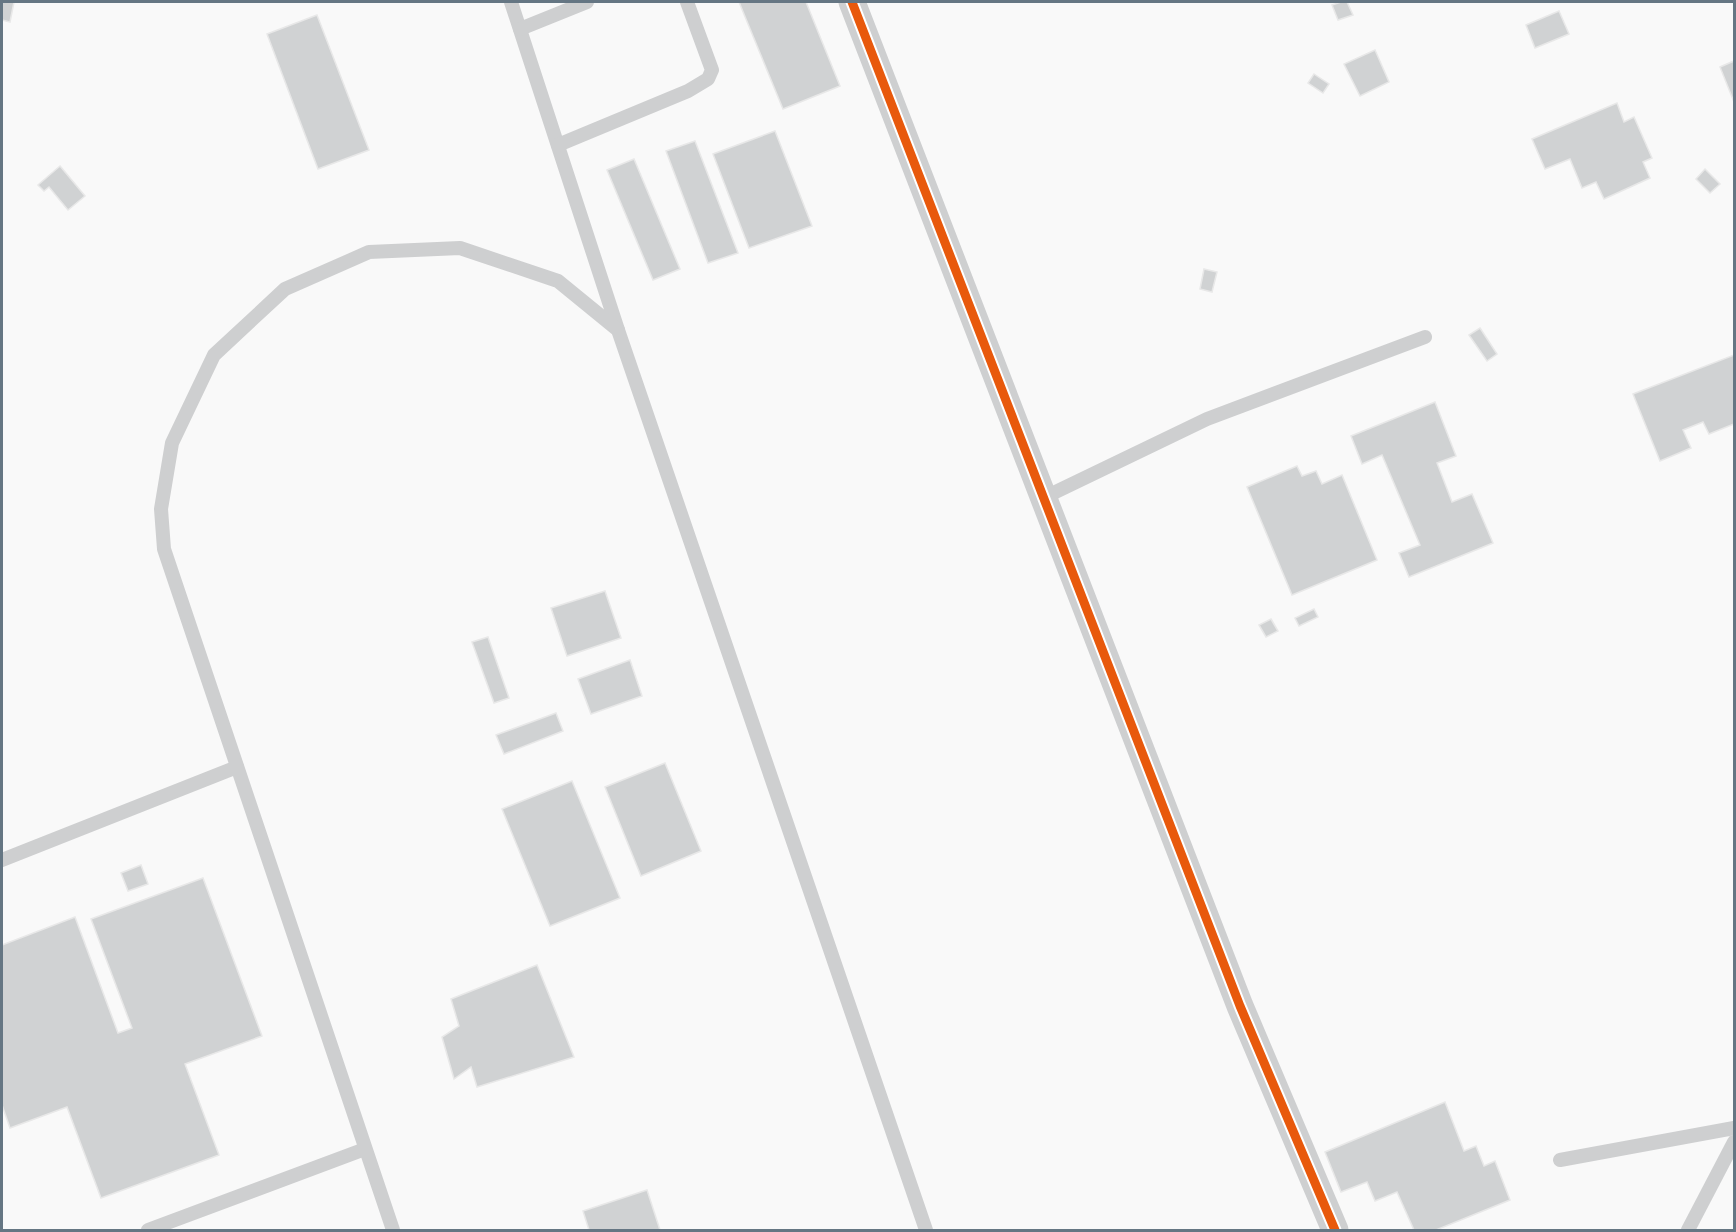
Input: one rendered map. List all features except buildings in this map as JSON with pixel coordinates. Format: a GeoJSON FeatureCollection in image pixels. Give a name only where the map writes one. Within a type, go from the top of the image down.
{"type":"FeatureCollection","features":[{"type":"Feature","properties":{"kind":"street"},"geometry":{"type":"LineString","coordinates":[[852,2],[1240,1006],[1335,1230]]}},
{"type":"Feature","properties":{"kind":"lane"},"geometry":{"type":"LineString","coordinates":[[511,2],[618,330],[926,1230]]}},
{"type":"Feature","properties":{"kind":"lane"},"geometry":{"type":"LineString","coordinates":[[520,28],[587,2]]}},
{"type":"Feature","properties":{"kind":"lane"},"geometry":{"type":"LineString","coordinates":[[558,145],[688,91],[708,79],[712,70],[687,2]]}},
{"type":"Feature","properties":{"kind":"lane"},"geometry":{"type":"LineString","coordinates":[[393,1230],[164,549],[160,509],[172,443],[214,356],[285,289],[369,252],[460,248],[558,281],[618,330]]}},
{"type":"Feature","properties":{"kind":"lane"},"geometry":{"type":"LineString","coordinates":[[1043,498],[1207,419],[1425,337]]}},
{"type":"Feature","properties":{"kind":"lane"},"geometry":{"type":"LineString","coordinates":[[2,860],[237,767]]}},
{"type":"Feature","properties":{"kind":"lane"},"geometry":{"type":"LineString","coordinates":[[1560,1160],[1734,1128]]}},
{"type":"Feature","properties":{"kind":"lane"},"geometry":{"type":"LineString","coordinates":[[1688,1230],[1734,1142]]}},
{"type":"Feature","properties":{"kind":"lane"},"geometry":{"type":"LineString","coordinates":[[148,1230],[365,1149]]}},
{"type":"Feature","properties":{"kind":"cycle path"},"geometry":{"type":"LineString","coordinates":[[852,2],[1240,1006],[1335,1230]]}}]}
